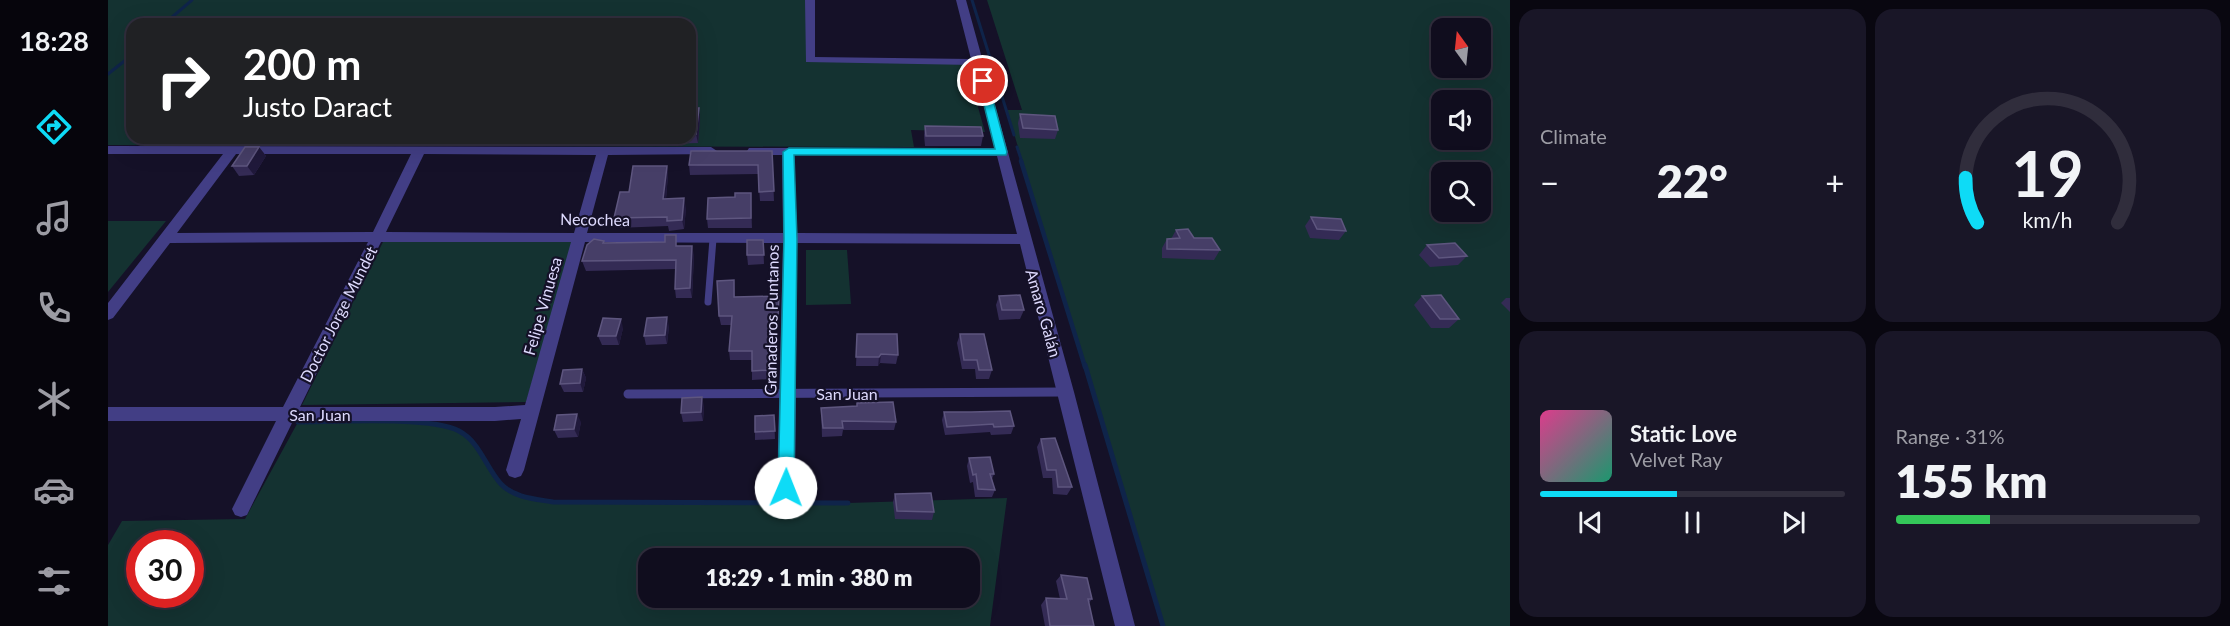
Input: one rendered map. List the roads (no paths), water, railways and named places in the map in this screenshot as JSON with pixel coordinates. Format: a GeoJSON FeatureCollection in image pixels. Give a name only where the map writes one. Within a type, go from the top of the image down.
{"type":"FeatureCollection","features":[{"type":"Feature","properties":{"kind":"street"},"geometry":{"type":"LineString","coordinates":[[810,0],[810,60],[979,62]]}},
{"type":"Feature","properties":{"kind":"street","name":"Amaro Galán"},"geometry":{"type":"LineString","coordinates":[[961,0],[979,62],[1023,240],[1066,392],[1125,626]]}},
{"type":"Feature","properties":{"kind":"street"},"geometry":{"type":"LineString","coordinates":[[108,150],[720,151]]}},
{"type":"Feature","properties":{"kind":"street"},"geometry":{"type":"LineString","coordinates":[[108,314],[233,150]]}},
{"type":"Feature","properties":{"kind":"street","name":"Doctor Jorge Mundet"},"geometry":{"type":"LineString","coordinates":[[241,509],[286,414],[378,237],[418,151]]}},
{"type":"Feature","properties":{"kind":"street","name":"Felipe Vinuesa"},"geometry":{"type":"LineString","coordinates":[[515,470],[603,151]]}},
{"type":"Feature","properties":{"kind":"street"},"geometry":{"type":"LineString","coordinates":[[743,152],[1002,152]]}},
{"type":"Feature","properties":{"kind":"street","name":"Granaderos Puntanos"},"geometry":{"type":"LineString","coordinates":[[786,488],[789,152]]}},
{"type":"Feature","properties":{"kind":"street","name":"Necochea"},"geometry":{"type":"LineString","coordinates":[[166,238],[580,236],[713,239],[1006,238],[1023,240]]}},
{"type":"Feature","properties":{"kind":"street","name":"San Juan"},"geometry":{"type":"LineString","coordinates":[[108,414],[495,414],[532,411]]}},
{"type":"Feature","properties":{"kind":"lane"},"geometry":{"type":"LineString","coordinates":[[708,302],[713,239]]}},
{"type":"Feature","properties":{"kind":"lane","name":"San Juan"},"geometry":{"type":"LineString","coordinates":[[628,394],[1066,392]]}},
{"type":"Feature","properties":{"kind":"waterway"},"geometry":{"type":"LineString","coordinates":[[171,18],[192,0]]}},
{"type":"Feature","properties":{"kind":"waterway"},"geometry":{"type":"LineString","coordinates":[[972,0],[1014,135]]}},
{"type":"Feature","properties":{"kind":"waterway"},"geometry":{"type":"LineString","coordinates":[[108,74],[126,60]]}},
{"type":"Feature","properties":{"kind":"waterway"},"geometry":{"type":"LineString","coordinates":[[1017,147],[1022,162]]}},
{"type":"Feature","properties":{"kind":"waterway"},"geometry":{"type":"LineString","coordinates":[[1021,161],[1085,367]]}},
{"type":"Feature","properties":{"kind":"waterway"},"geometry":{"type":"LineString","coordinates":[[1085,365],[1163,626]]}},
{"type":"Feature","properties":{"kind":"waterway"},"geometry":{"type":"LineString","coordinates":[[298,422],[405,422],[446,426],[459,431],[478,448],[496,478],[506,489],[526,497],[553,502],[848,503]]}}]}
